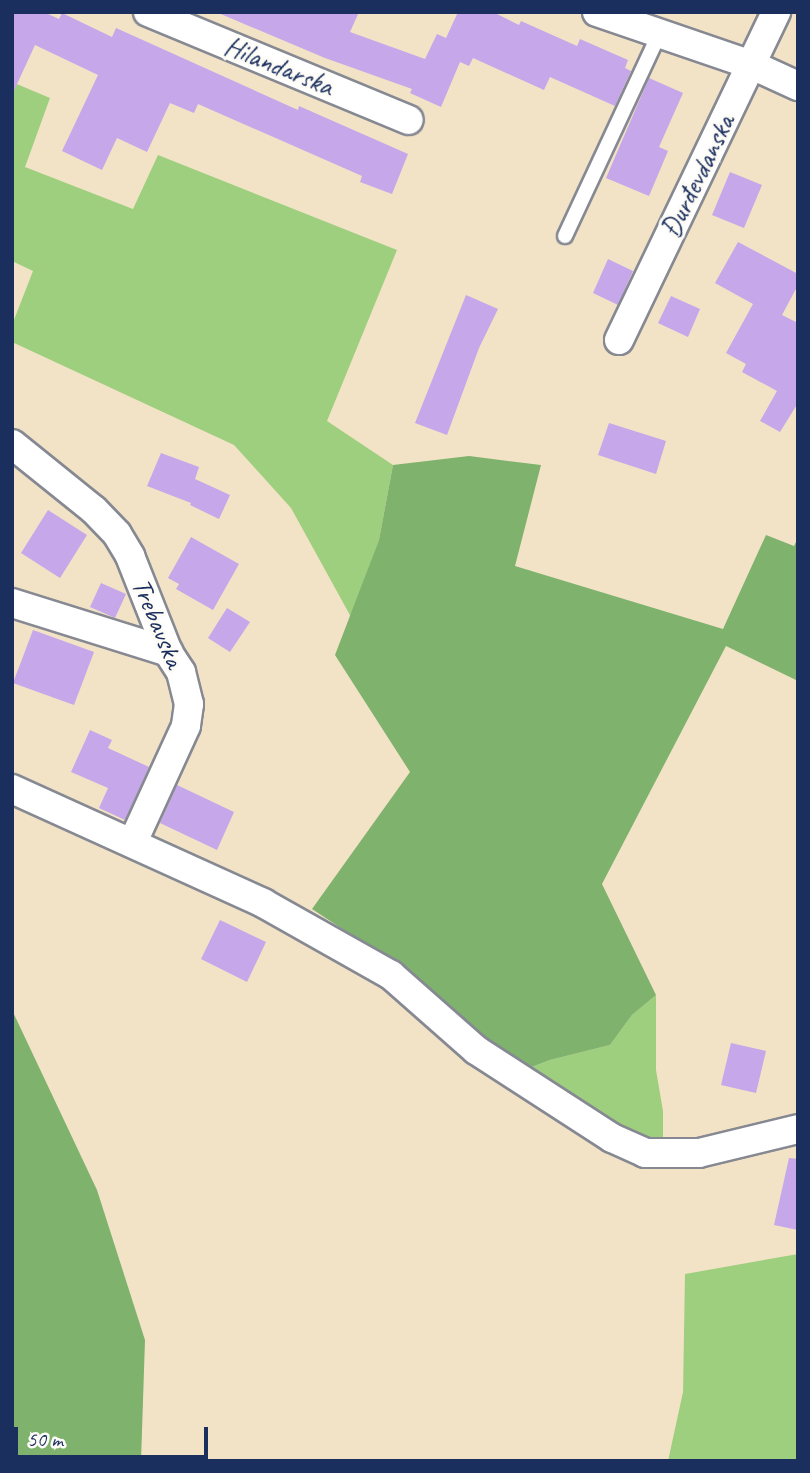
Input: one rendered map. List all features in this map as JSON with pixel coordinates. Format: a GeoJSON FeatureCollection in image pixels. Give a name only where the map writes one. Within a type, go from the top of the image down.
{"type":"FeatureCollection","features":[{"type":"Feature","properties":{"kind":"street","name":"Hilandarska"},"geometry":{"type":"LineString","coordinates":[[148,12],[409,120]]}},
{"type":"Feature","properties":{"kind":"street"},"geometry":{"type":"LineString","coordinates":[[597,12],[752,65],[798,86]]}},
{"type":"Feature","properties":{"kind":"street","name":"Đurđevdanska"},"geometry":{"type":"LineString","coordinates":[[619,340],[776,12]]}},
{"type":"Feature","properties":{"kind":"street","name":"Trebavska"},"geometry":{"type":"LineString","coordinates":[[12,444],[94,510],[117,534],[135,568],[168,652],[181,672],[190,704],[186,726],[134,842]]}},
{"type":"Feature","properties":{"kind":"street"},"geometry":{"type":"LineString","coordinates":[[12,603],[168,652]]}},
{"type":"Feature","properties":{"kind":"street"},"geometry":{"type":"LineString","coordinates":[[12,789],[134,842],[263,903],[391,975],[476,1051],[612,1138],[645,1153],[699,1153],[798,1129]]}},
{"type":"Feature","properties":{"kind":"lane"},"geometry":{"type":"LineString","coordinates":[[565,236],[659,34]]}},
{"type":"Feature","properties":{"kind":"green space"},"geometry":{"type":"Polygon","coordinates":[[[12,82],[50,98],[25,167],[133,209],[158,155],[397,250],[327,421],[393,465],[379,540],[351,617],[291,508],[234,445],[12,342],[12,325],[33,271],[12,261],[12,82]]]}},
{"type":"Feature","properties":{"kind":"green space"},"geometry":{"type":"Polygon","coordinates":[[[469,456],[541,465],[515,566],[723,629],[766,535],[794,546],[798,538],[798,681],[726,646],[602,884],[656,995],[632,1015],[610,1045],[529,1068],[484,1043],[397,965],[312,909],[410,772],[335,655],[379,540],[393,465],[469,456]]]}},
{"type":"Feature","properties":{"kind":"green space"},"geometry":{"type":"Polygon","coordinates":[[[656,995],[656,1070],[663,1111],[663,1139],[645,1138],[616,1125],[529,1068],[610,1045],[632,1015],[656,995]]]}},
{"type":"Feature","properties":{"kind":"green space"},"geometry":{"type":"Polygon","coordinates":[[[12,1010],[97,1190],[145,1340],[141,1461],[12,1461],[12,1010]]]}},
{"type":"Feature","properties":{"kind":"green space"},"geometry":{"type":"Polygon","coordinates":[[[798,1254],[798,1461],[668,1461],[683,1392],[685,1274],[798,1254]]]}},
{"type":"Feature","properties":{"kind":"building"},"geometry":{"type":"Polygon","coordinates":[[[12,12],[44,12],[59,19],[62,13],[112,37],[116,28],[298,110],[299,106],[408,154],[392,194],[360,182],[362,176],[198,104],[194,113],[170,103],[147,152],[117,138],[102,170],[62,151],[98,75],[35,45],[12,95],[12,12]]]}},
{"type":"Feature","properties":{"kind":"building"},"geometry":{"type":"Polygon","coordinates":[[[216,12],[359,12],[350,32],[425,59],[437,34],[446,38],[458,12],[493,12],[519,25],[521,21],[577,46],[580,39],[628,60],[625,68],[631,71],[615,106],[550,77],[544,90],[473,58],[469,66],[460,62],[441,107],[410,93],[412,89],[325,58],[216,12]]]}},
{"type":"Feature","properties":{"kind":"building"},"geometry":{"type":"Polygon","coordinates":[[[649,78],[683,93],[659,147],[668,151],[649,196],[606,178],[649,78]]]}},
{"type":"Feature","properties":{"kind":"building"},"geometry":{"type":"Polygon","coordinates":[[[730,172],[762,185],[744,228],[712,215],[730,172]]]}},
{"type":"Feature","properties":{"kind":"building"},"geometry":{"type":"Polygon","coordinates":[[[738,242],[798,274],[798,285],[782,315],[798,323],[798,403],[780,432],[760,421],[777,391],[742,372],[746,364],[726,353],[753,304],[715,283],[738,242]]]}},
{"type":"Feature","properties":{"kind":"building"},"geometry":{"type":"Polygon","coordinates":[[[608,259],[633,271],[618,305],[593,293],[608,259]]]}},
{"type":"Feature","properties":{"kind":"building"},"geometry":{"type":"Polygon","coordinates":[[[466,295],[498,309],[479,348],[447,435],[415,423],[466,295]]]}},
{"type":"Feature","properties":{"kind":"building"},"geometry":{"type":"Polygon","coordinates":[[[671,296],[700,309],[688,337],[658,323],[671,296]]]}},
{"type":"Feature","properties":{"kind":"building"},"geometry":{"type":"Polygon","coordinates":[[[609,423],[666,441],[656,474],[598,455],[609,423]]]}},
{"type":"Feature","properties":{"kind":"building"},"geometry":{"type":"Polygon","coordinates":[[[161,453],[199,467],[195,479],[230,495],[219,519],[190,505],[191,503],[147,486],[161,453]]]}},
{"type":"Feature","properties":{"kind":"building"},"geometry":{"type":"Polygon","coordinates":[[[48,510],[87,535],[60,578],[21,553],[48,510]]]}},
{"type":"Feature","properties":{"kind":"building"},"geometry":{"type":"Polygon","coordinates":[[[191,537],[239,564],[213,610],[176,589],[179,584],[168,578],[191,537]]]}},
{"type":"Feature","properties":{"kind":"building"},"geometry":{"type":"Polygon","coordinates":[[[101,583],[126,594],[115,618],[90,607],[101,583]]]}},
{"type":"Feature","properties":{"kind":"building"},"geometry":{"type":"Polygon","coordinates":[[[227,608],[250,622],[230,652],[208,638],[227,608]]]}},
{"type":"Feature","properties":{"kind":"building"},"geometry":{"type":"Polygon","coordinates":[[[33,630],[94,652],[74,705],[13,683],[33,630]]]}},
{"type":"Feature","properties":{"kind":"building"},"geometry":{"type":"Polygon","coordinates":[[[90,730],[112,740],[108,748],[149,767],[125,820],[99,808],[108,788],[71,772],[90,730]]]}},
{"type":"Feature","properties":{"kind":"building"},"geometry":{"type":"Polygon","coordinates":[[[177,785],[234,812],[217,850],[160,823],[177,785]]]}},
{"type":"Feature","properties":{"kind":"building"},"geometry":{"type":"Polygon","coordinates":[[[220,920],[266,942],[247,982],[201,959],[220,920]]]}},
{"type":"Feature","properties":{"kind":"building"},"geometry":{"type":"Polygon","coordinates":[[[731,1043],[766,1051],[756,1093],[721,1085],[731,1043]]]}},
{"type":"Feature","properties":{"kind":"building"},"geometry":{"type":"Polygon","coordinates":[[[789,1158],[798,1159],[798,1230],[774,1225],[789,1158]]]}}]}
